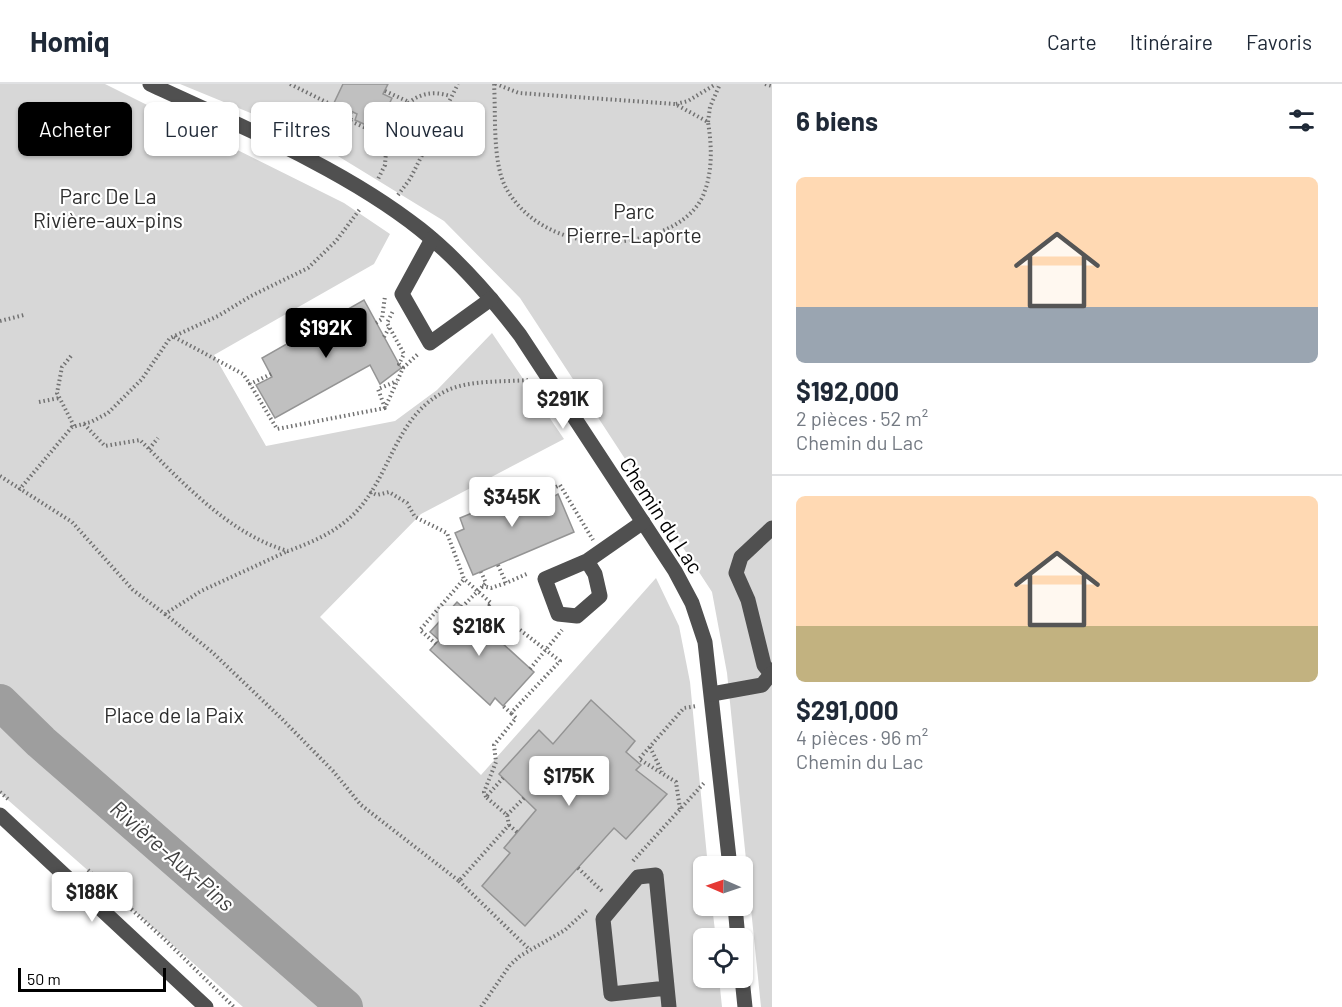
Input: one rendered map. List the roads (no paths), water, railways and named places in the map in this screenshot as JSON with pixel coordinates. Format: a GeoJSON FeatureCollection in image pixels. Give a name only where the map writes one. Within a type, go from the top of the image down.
{"type":"FeatureCollection","features":[{"type":"Feature","properties":{"kind":"street","name":"Chemin du Lac"},"geometry":{"type":"LineString","coordinates":[[150,84],[330,172],[389,207],[432,239],[491,299],[537,361],[643,522],[692,603],[705,642],[729,856]]}},
{"type":"Feature","properties":{"kind":"street"},"geometry":{"type":"LineString","coordinates":[[432,239],[402,294],[430,343],[491,299]]}},
{"type":"Feature","properties":{"kind":"street"},"geometry":{"type":"LineString","coordinates":[[587,561],[595,573],[600,596],[574,616],[558,614],[545,579],[587,561],[643,522]]}},
{"type":"Feature","properties":{"kind":"street"},"geometry":{"type":"LineString","coordinates":[[712,694],[762,685],[772,675],[764,665],[748,600],[736,573],[741,557],[772,528]]}},
{"type":"Feature","properties":{"kind":"street"},"geometry":{"type":"LineString","coordinates":[[0,815],[206,1007]]}},
{"type":"Feature","properties":{"kind":"street"},"geometry":{"type":"LineString","coordinates":[[667,988],[611,994],[603,919],[638,877],[656,875],[669,1007]]}},
{"type":"Feature","properties":{"kind":"street"},"geometry":{"type":"LineString","coordinates":[[743,988],[745,1007]]}},
{"type":"Feature","properties":{"kind":"waterway","name":"Rivière-Aux-Pins"},"geometry":{"type":"LineString","coordinates":[[0,702],[41,742],[345,1007]]}},
{"type":"Feature","properties":{"kind":"park label","name":"Parc De La Rivière-aux-pins"},"geometry":{"type":"Point","coordinates":[108,207]}},
{"type":"Feature","properties":{"kind":"park label","name":"Parc Pierre-Laporte"},"geometry":{"type":"Point","coordinates":[634,222]}},
{"type":"Feature","properties":{"kind":"park label","name":"Place de la Paix"},"geometry":{"type":"Point","coordinates":[174,714]}}]}
